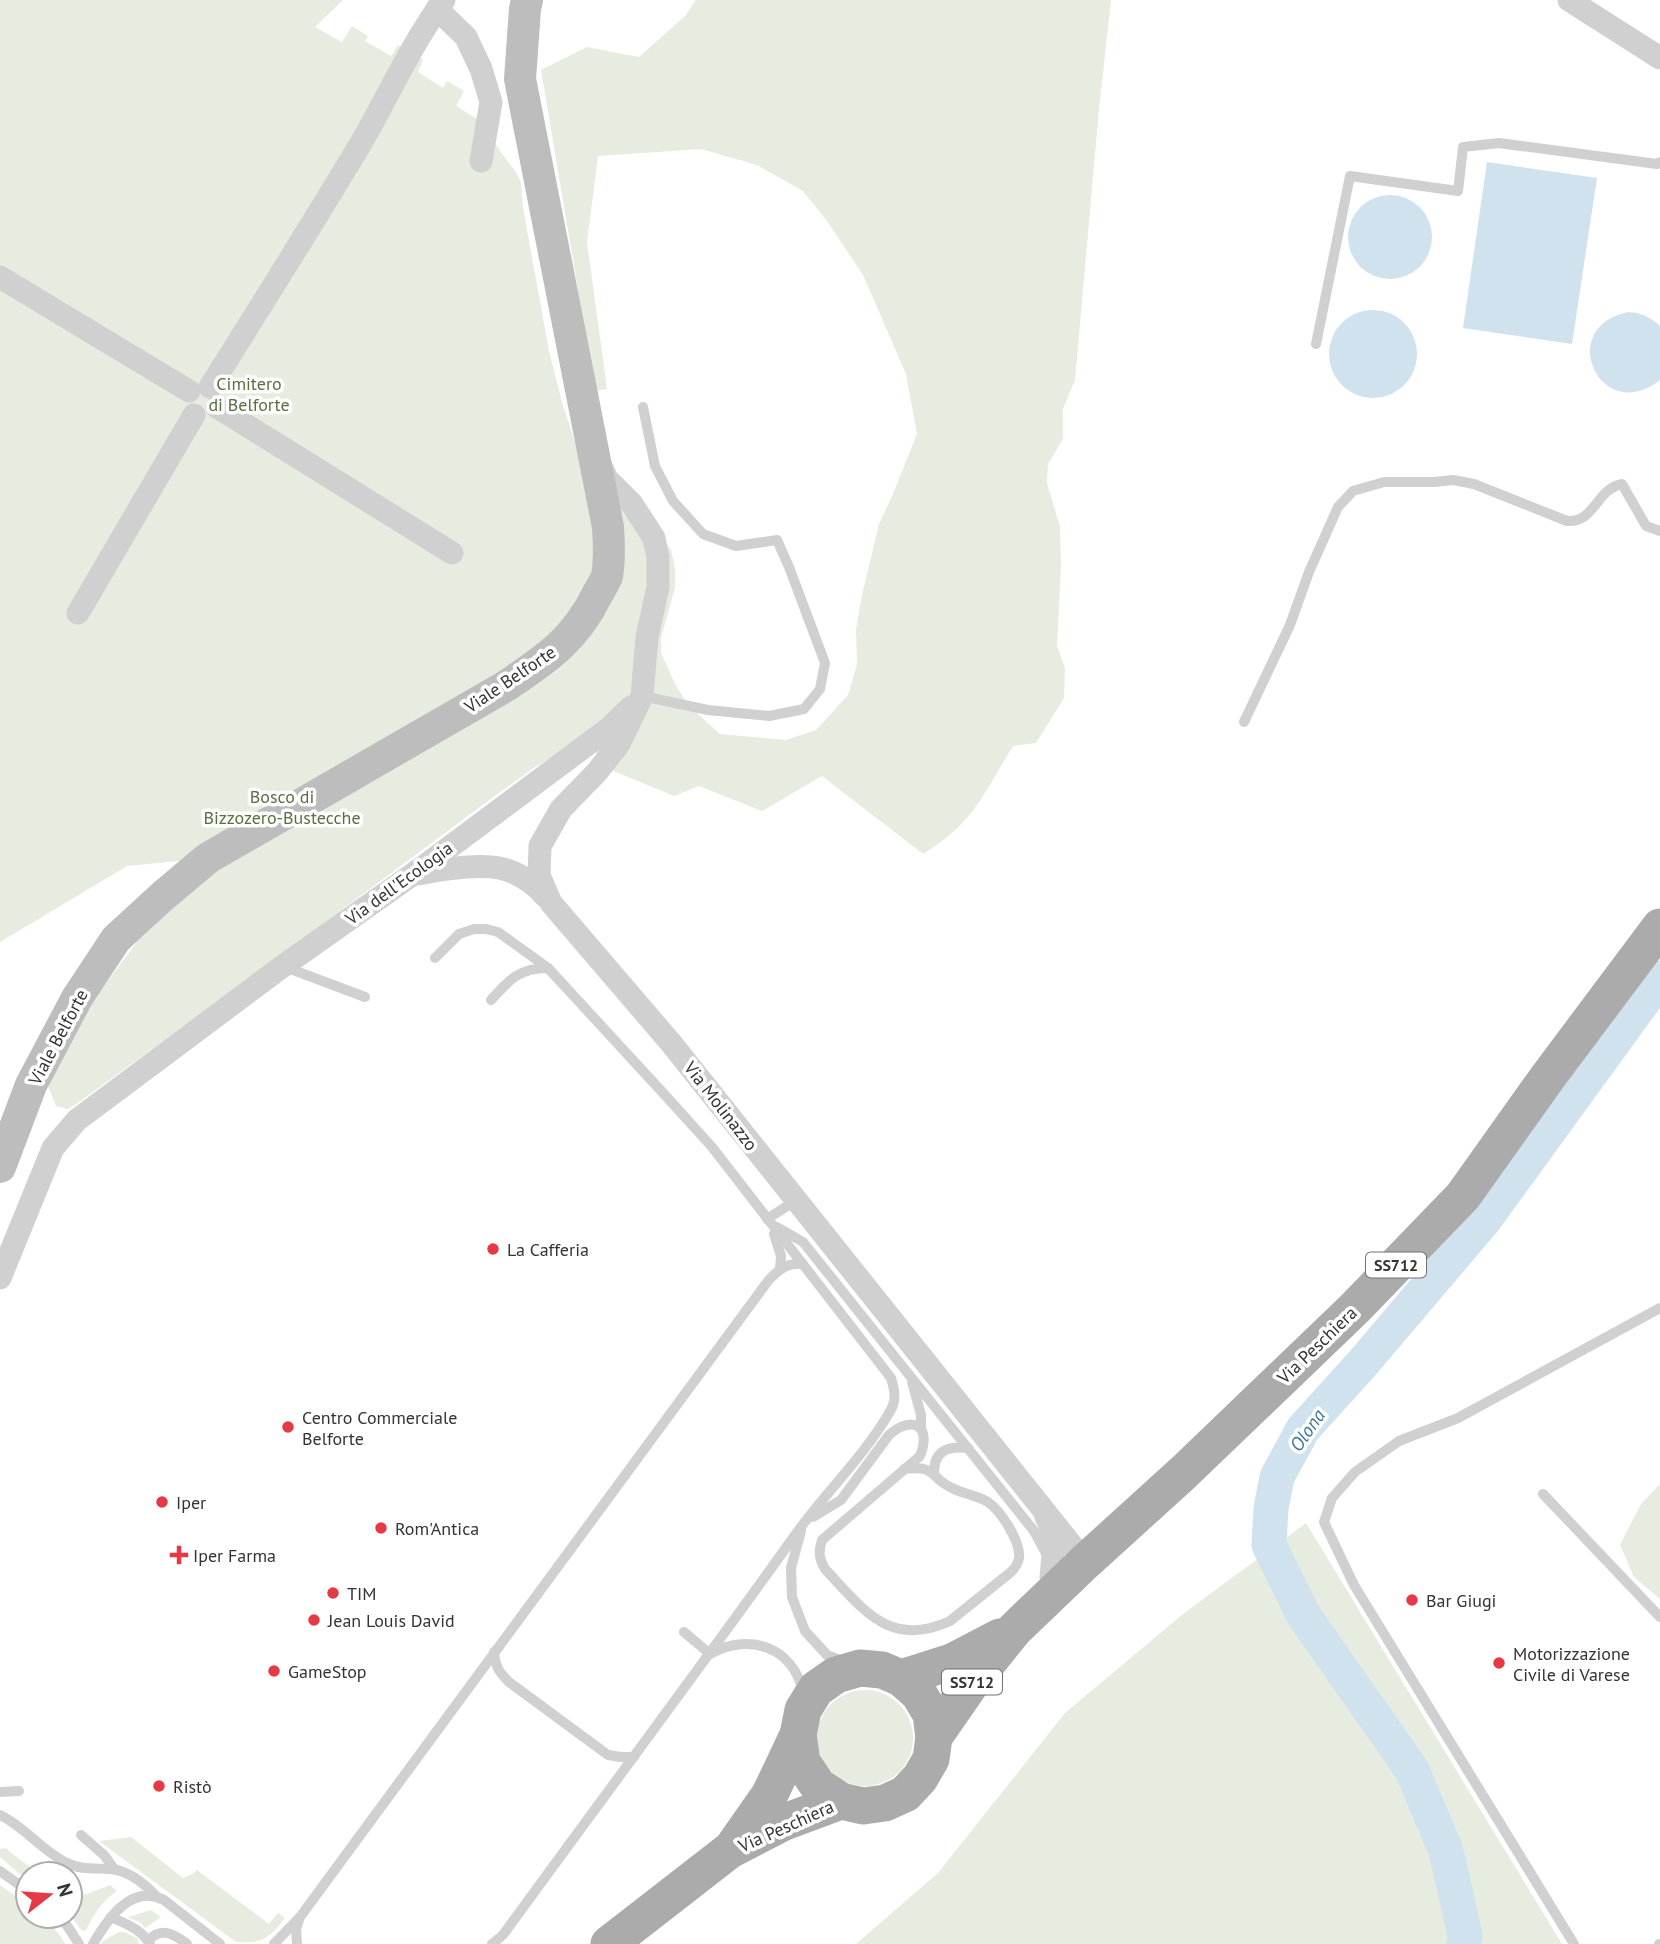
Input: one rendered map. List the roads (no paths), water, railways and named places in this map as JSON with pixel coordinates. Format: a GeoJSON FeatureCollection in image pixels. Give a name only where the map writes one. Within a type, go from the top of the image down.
{"type":"FeatureCollection","features":[{"type":"Feature","properties":{"kind":"main road","name":"Viale Belforte"},"geometry":{"type":"LineString","coordinates":[[0,1167],[31,1085],[77,998],[116,939],[208,858],[506,686],[546,659],[570,637],[587,615],[606,577],[608,527],[520,79],[527,0]]}},
{"type":"Feature","properties":{"kind":"main road","name":"Via Peschiera"},"geometry":{"type":"LineString","coordinates":[[800,1723],[802,1762],[818,1786],[841,1801],[863,1806],[885,1803],[905,1794],[920,1779],[931,1759],[934,1737],[970,1685],[1049,1588],[1085,1562],[1183,1473],[1355,1308],[1462,1196],[1660,927]]}},
{"type":"Feature","properties":{"kind":"main road","name":"Via Peschiera"},"geometry":{"type":"LineString","coordinates":[[901,1678],[954,1661],[1014,1630]]}},
{"type":"Feature","properties":{"kind":"main road","name":"Via Peschiera"},"geometry":{"type":"LineString","coordinates":[[730,1850],[771,1794],[816,1689],[836,1675],[860,1668]]}},
{"type":"Feature","properties":{"kind":"main road"},"geometry":{"type":"LineString","coordinates":[[860,1668],[882,1670],[901,1678],[919,1694],[931,1714],[934,1737]]}},
{"type":"Feature","properties":{"kind":"main road","name":"Via Peschiera"},"geometry":{"type":"LineString","coordinates":[[609,1944],[730,1850],[782,1823],[841,1801]]}},
{"type":"Feature","properties":{"kind":"street"},"geometry":{"type":"LineString","coordinates":[[1569,0],[1660,58]]}},
{"type":"Feature","properties":{"kind":"street"},"geometry":{"type":"LineString","coordinates":[[78,613],[194,415],[186,405],[205,395],[315,221],[421,34],[441,4],[466,37],[481,69],[491,102],[481,161]]}},
{"type":"Feature","properties":{"kind":"street"},"geometry":{"type":"LineString","coordinates":[[0,277],[205,395],[452,552]]}},
{"type":"Feature","properties":{"kind":"street"},"geometry":{"type":"LineString","coordinates":[[593,448],[607,480],[632,504],[654,538],[658,558],[658,587],[647,637],[642,696]]}},
{"type":"Feature","properties":{"kind":"street","name":"Via dell'Ecologia"},"geometry":{"type":"LineString","coordinates":[[0,1279],[53,1149],[77,1120],[608,729],[642,696]]}},
{"type":"Feature","properties":{"kind":"street","name":"Via Molinazzo"},"geometry":{"type":"LineString","coordinates":[[642,696],[619,744],[597,772],[561,809],[540,846],[539,875],[551,903],[671,1043],[1085,1562]]}},
{"type":"Feature","properties":{"kind":"street"},"geometry":{"type":"LineString","coordinates":[[411,876],[442,870],[499,867],[523,877],[551,903]]}},
{"type":"Feature","properties":{"kind":"street","name":"Via Molinazzo"},"geometry":{"type":"LineString","coordinates":[[1037,1503],[1050,1524],[1054,1548],[1049,1588]]}},
{"type":"Feature","properties":{"kind":"lane"},"geometry":{"type":"LineString","coordinates":[[1316,344],[1350,176],[1458,191],[1463,147],[1499,143],[1622,161],[1660,162]]}},
{"type":"Feature","properties":{"kind":"lane"},"geometry":{"type":"LineString","coordinates":[[642,696],[708,710],[769,716],[804,709],[820,689],[825,663],[777,540],[736,546],[703,534],[673,501],[655,466],[643,407]]}},
{"type":"Feature","properties":{"kind":"lane"},"geometry":{"type":"LineString","coordinates":[[1244,722],[1290,625],[1309,572],[1338,507],[1353,491],[1384,482],[1454,480],[1474,484],[1567,521],[1576,522],[1588,515],[1598,500],[1615,485],[1622,484],[1647,526],[1660,531]]}},
{"type":"Feature","properties":{"kind":"lane"},"geometry":{"type":"LineString","coordinates":[[435,958],[458,934],[474,929],[486,929],[498,932],[548,968],[688,1120],[891,1378],[895,1392],[895,1403],[890,1413],[859,1456],[803,1523],[503,1935],[492,1944]]}},
{"type":"Feature","properties":{"kind":"lane"},"geometry":{"type":"LineString","coordinates":[[283,966],[365,997]]}},
{"type":"Feature","properties":{"kind":"lane"},"geometry":{"type":"LineString","coordinates":[[491,1000],[519,973],[548,968]]}},
{"type":"Feature","properties":{"kind":"lane"},"geometry":{"type":"LineString","coordinates":[[769,1221],[795,1201]]}},
{"type":"Feature","properties":{"kind":"lane"},"geometry":{"type":"LineString","coordinates":[[769,1221],[781,1256],[780,1269]]}},
{"type":"Feature","properties":{"kind":"lane"},"geometry":{"type":"LineString","coordinates":[[769,1221],[803,1242],[1034,1531],[1044,1547],[1050,1566],[1049,1588]]}},
{"type":"Feature","properties":{"kind":"lane"},"geometry":{"type":"LineString","coordinates":[[274,1944],[300,1917],[768,1281],[780,1269],[790,1264],[803,1265]]}},
{"type":"Feature","properties":{"kind":"lane"},"geometry":{"type":"LineString","coordinates":[[1574,1944],[1354,1585],[1324,1522],[1332,1498],[1355,1472],[1399,1441],[1458,1418],[1660,1308]]}},
{"type":"Feature","properties":{"kind":"lane"},"geometry":{"type":"LineString","coordinates":[[904,1368],[911,1377],[921,1415],[924,1438],[920,1456],[904,1469],[822,1540],[819,1550],[825,1569],[878,1622],[898,1628],[927,1629],[950,1621],[1011,1573],[1018,1562],[1018,1550],[1016,1541],[995,1508],[943,1483],[926,1469],[904,1469]]}},
{"type":"Feature","properties":{"kind":"lane"},"geometry":{"type":"LineString","coordinates":[[860,1668],[827,1655],[805,1631],[792,1597],[791,1567],[803,1523],[841,1500],[889,1435],[899,1426],[909,1423],[921,1429]]}},
{"type":"Feature","properties":{"kind":"lane"},"geometry":{"type":"LineString","coordinates":[[934,1473],[934,1464],[943,1452],[957,1447],[968,1448]]}},
{"type":"Feature","properties":{"kind":"lane"},"geometry":{"type":"LineString","coordinates":[[1543,1494],[1660,1617]]}},
{"type":"Feature","properties":{"kind":"lane"},"geometry":{"type":"LineString","coordinates":[[684,1632],[710,1654]]}},
{"type":"Feature","properties":{"kind":"lane"},"geometry":{"type":"LineString","coordinates":[[710,1654],[741,1643],[758,1644],[775,1650],[788,1661],[803,1690],[800,1723]]}},
{"type":"Feature","properties":{"kind":"lane"},"geometry":{"type":"LineString","coordinates":[[494,1652],[499,1672],[509,1682],[608,1755],[634,1757]]}},
{"type":"Feature","properties":{"kind":"lane"},"geometry":{"type":"LineString","coordinates":[[0,1791],[19,1791]]}},
{"type":"Feature","properties":{"kind":"lane"},"geometry":{"type":"LineString","coordinates":[[0,1815],[53,1856],[71,1866],[114,1869],[129,1875],[220,1944]]}},
{"type":"Feature","properties":{"kind":"lane"},"geometry":{"type":"LineString","coordinates":[[81,1835],[104,1855],[114,1869]]}},
{"type":"Feature","properties":{"kind":"lane"},"geometry":{"type":"LineString","coordinates":[[93,1944],[117,1909],[140,1896],[157,1897]]}},
{"type":"Feature","properties":{"kind":"lane"},"geometry":{"type":"LineString","coordinates":[[111,1917],[136,1929],[149,1942],[152,1936],[166,1931],[187,1944]]}},
{"type":"Feature","properties":{"kind":"lane"},"geometry":{"type":"LineString","coordinates":[[297,1944],[296,1929],[300,1917]]}},
{"type":"Feature","properties":{"kind":"water"},"geometry":{"type":"Polygon","coordinates":[[[1487,162],[1597,178],[1572,344],[1463,328],[1487,162]]]}},
{"type":"Feature","properties":{"kind":"water"},"geometry":{"type":"Polygon","coordinates":[[[1390,195],[1406,198],[1420,207],[1429,221],[1432,237],[1429,253],[1420,267],[1406,276],[1390,279],[1374,276],[1360,267],[1351,253],[1348,237],[1351,221],[1360,207],[1374,198],[1390,195]]]}},
{"type":"Feature","properties":{"kind":"water"},"geometry":{"type":"Polygon","coordinates":[[[1373,310],[1398,317],[1410,329],[1417,354],[1410,379],[1398,391],[1373,398],[1348,391],[1336,379],[1329,354],[1336,329],[1348,317],[1373,310]]]}},
{"type":"Feature","properties":{"kind":"water"},"geometry":{"type":"Polygon","coordinates":[[[1629,312],[1646,316],[1660,326],[1660,380],[1638,391],[1619,391],[1604,383],[1594,369],[1590,352],[1594,335],[1606,321],[1629,312]]]}},
{"type":"Feature","properties":{"kind":"waterway","name":"Olona"},"geometry":{"type":"LineString","coordinates":[[1464,1944],[1465,1935],[1446,1851],[1412,1770],[1304,1616],[1269,1545],[1271,1508],[1277,1477],[1303,1429],[1485,1219],[1660,978]]}},
{"type":"Feature","properties":{"kind":"place","name":"La Cafferia"},"geometry":{"type":"Point","coordinates":[493,1249]}},
{"type":"Feature","properties":{"kind":"place","name":"Centro Commerciale Belforte"},"geometry":{"type":"Point","coordinates":[288,1427]}},
{"type":"Feature","properties":{"kind":"place","name":"Iper"},"geometry":{"type":"Point","coordinates":[162,1502]}},
{"type":"Feature","properties":{"kind":"place","name":"Rom'Antica"},"geometry":{"type":"Point","coordinates":[381,1528]}},
{"type":"Feature","properties":{"kind":"place","name":"Iper Farma"},"geometry":{"type":"Point","coordinates":[179,1555]}},
{"type":"Feature","properties":{"kind":"place","name":"TIM"},"geometry":{"type":"Point","coordinates":[333,1593]}},
{"type":"Feature","properties":{"kind":"place","name":"Bar Giugi"},"geometry":{"type":"Point","coordinates":[1412,1600]}},
{"type":"Feature","properties":{"kind":"place","name":"Jean Louis David"},"geometry":{"type":"Point","coordinates":[314,1620]}},
{"type":"Feature","properties":{"kind":"place","name":"Motorizzazione Civile di Varese"},"geometry":{"type":"Point","coordinates":[1499,1663]}},
{"type":"Feature","properties":{"kind":"place","name":"GameStop"},"geometry":{"type":"Point","coordinates":[274,1671]}},
{"type":"Feature","properties":{"kind":"place","name":"Ristò"},"geometry":{"type":"Point","coordinates":[159,1786]}},
{"type":"Feature","properties":{"kind":"park label","name":"Cimitero di Belforte"},"geometry":{"type":"Point","coordinates":[249,393]}},
{"type":"Feature","properties":{"kind":"park label","name":"Bosco di Bizzozero-Bustecche"},"geometry":{"type":"Point","coordinates":[282,806]}}]}
